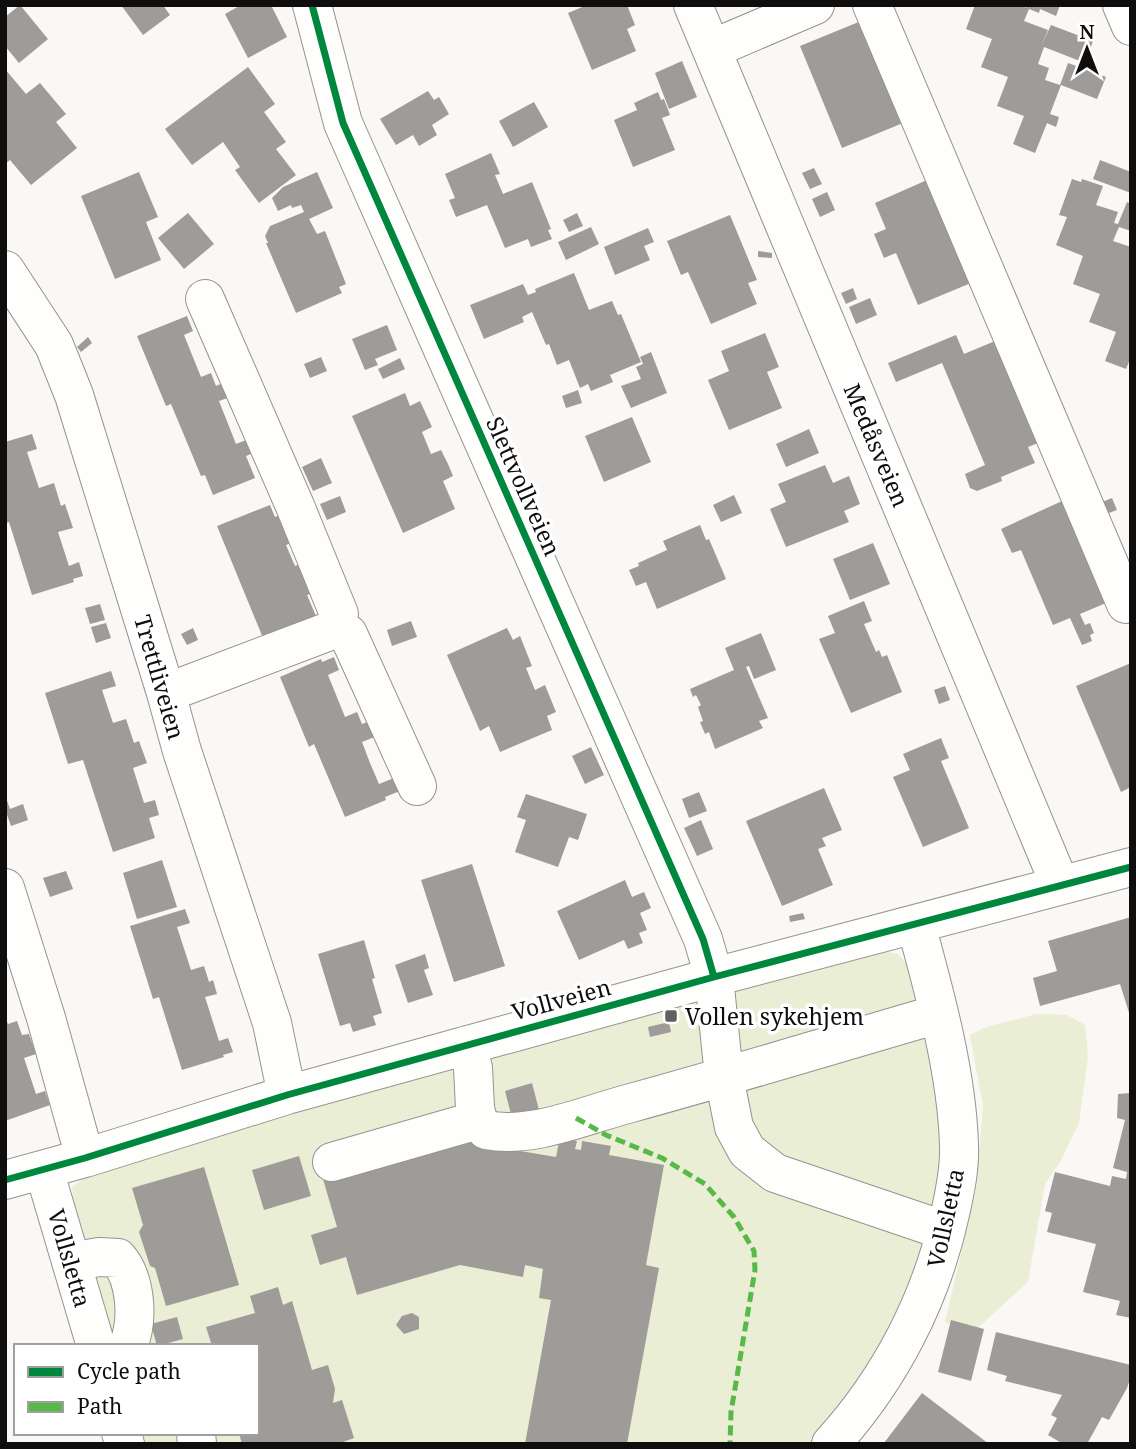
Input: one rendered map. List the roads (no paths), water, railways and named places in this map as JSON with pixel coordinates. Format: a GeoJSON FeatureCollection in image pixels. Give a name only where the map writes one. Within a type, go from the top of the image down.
{"type":"FeatureCollection","features":[{"type":"Feature","properties":{"kind":"street","name":"Slettvollveien"},"geometry":{"type":"LineString","coordinates":[[312,5],[344,123],[703,939],[714,977],[724,1077],[734,1127],[747,1151],[775,1173],[946,1231]]}},
{"type":"Feature","properties":{"kind":"street","name":"Medåsveien"},"geometry":{"type":"LineString","coordinates":[[692,5],[1060,885]]}},
{"type":"Feature","properties":{"kind":"street"},"geometry":{"type":"LineString","coordinates":[[712,49],[814,5]]}},
{"type":"Feature","properties":{"kind":"street"},"geometry":{"type":"LineString","coordinates":[[872,5],[1126,604]]}},
{"type":"Feature","properties":{"kind":"street"},"geometry":{"type":"LineString","coordinates":[[1122,5],[1131,26]]}},
{"type":"Feature","properties":{"kind":"street","name":"Trettliveien"},"geometry":{"type":"LineString","coordinates":[[5,270],[54,345],[74,394],[182,751],[272,1023],[287,1095]]}},
{"type":"Feature","properties":{"kind":"street"},"geometry":{"type":"LineString","coordinates":[[205,299],[339,614],[335,629]]}},
{"type":"Feature","properties":{"kind":"street"},"geometry":{"type":"LineString","coordinates":[[166,693],[335,629],[348,634],[417,786]]}},
{"type":"Feature","properties":{"kind":"street","name":"Vollveien"},"geometry":{"type":"LineString","coordinates":[[5,1180],[287,1095],[714,977],[1131,867]]}},
{"type":"Feature","properties":{"kind":"street"},"geometry":{"type":"LineString","coordinates":[[5,888],[46,1018],[85,1158]]}},
{"type":"Feature","properties":{"kind":"street","name":"Vollsletta"},"geometry":{"type":"LineString","coordinates":[[831,1444],[876,1388],[919,1311],[936,1269],[955,1192],[960,1148],[956,1097],[916,925]]}},
{"type":"Feature","properties":{"kind":"street"},"geometry":{"type":"LineString","coordinates":[[467,1045],[473,1068],[478,1120],[486,1130],[504,1134],[541,1128],[938,1014]]}},
{"type":"Feature","properties":{"kind":"street"},"geometry":{"type":"LineString","coordinates":[[332,1162],[478,1120]]}},
{"type":"Feature","properties":{"kind":"street","name":"Vollsletta"},"geometry":{"type":"LineString","coordinates":[[44,1170],[95,1344]]}},
{"type":"Feature","properties":{"kind":"street"},"geometry":{"type":"LineString","coordinates":[[71,1262],[99,1257],[118,1258],[127,1269],[132,1293],[133,1333],[129,1344]]}},
{"type":"Feature","properties":{"kind":"place","name":"Vollen sykehjem"},"geometry":{"type":"Point","coordinates":[671,1016]}}]}
